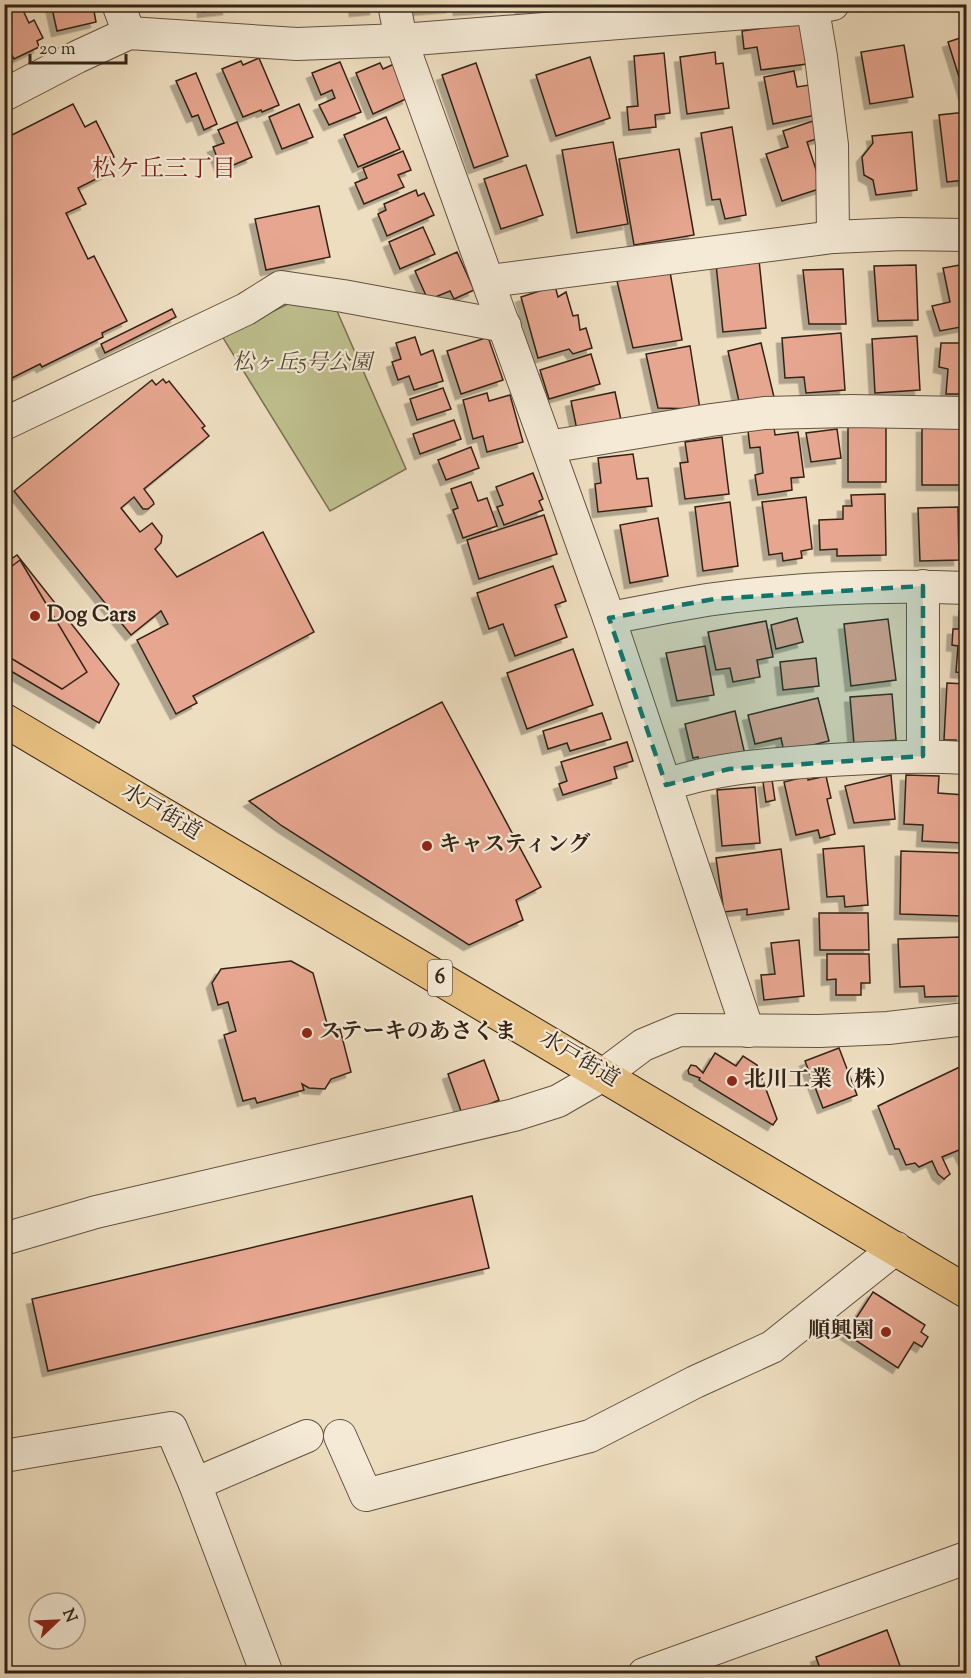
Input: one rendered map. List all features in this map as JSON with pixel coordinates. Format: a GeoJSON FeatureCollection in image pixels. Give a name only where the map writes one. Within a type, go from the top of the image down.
{"type":"FeatureCollection","features":[{"type":"Feature","properties":{"kind":"highway","name":"水戸街道"},"geometry":{"type":"LineString","coordinates":[[4,720],[966,1291]]}},
{"type":"Feature","properties":{"kind":"street"},"geometry":{"type":"LineString","coordinates":[[118,4],[129,33]]}},
{"type":"Feature","properties":{"kind":"street"},"geometry":{"type":"LineString","coordinates":[[394,4],[401,40],[609,618],[748,1031]]}},
{"type":"Feature","properties":{"kind":"street"},"geometry":{"type":"LineString","coordinates":[[4,95],[129,33],[297,44],[401,40],[819,6],[832,145],[833,237]]}},
{"type":"Feature","properties":{"kind":"street"},"geometry":{"type":"LineString","coordinates":[[489,281],[833,237],[901,234],[966,235]]}},
{"type":"Feature","properties":{"kind":"street"},"geometry":{"type":"LineString","coordinates":[[4,424],[246,309],[281,287],[505,326]]}},
{"type":"Feature","properties":{"kind":"street"},"geometry":{"type":"LineString","coordinates":[[548,447],[764,413],[851,411],[966,413]]}},
{"type":"Feature","properties":{"kind":"street"},"geometry":{"type":"LineString","coordinates":[[609,618],[714,599],[809,591],[923,586],[966,588]]}},
{"type":"Feature","properties":{"kind":"street"},"geometry":{"type":"LineString","coordinates":[[923,586],[923,756]]}},
{"type":"Feature","properties":{"kind":"street"},"geometry":{"type":"LineString","coordinates":[[666,785],[695,775],[729,769],[923,756],[966,758]]}},
{"type":"Feature","properties":{"kind":"street"},"geometry":{"type":"LineString","coordinates":[[4,1239],[96,1212],[513,1115],[558,1101],[603,1075],[643,1045],[679,1030],[819,1031],[888,1028],[966,1019]]}},
{"type":"Feature","properties":{"kind":"street"},"geometry":{"type":"LineString","coordinates":[[340,1436],[366,1495],[590,1436],[695,1382],[772,1347],[896,1248]]}},
{"type":"Feature","properties":{"kind":"street"},"geometry":{"type":"LineString","coordinates":[[4,1456],[171,1428],[195,1484],[267,1674]]}},
{"type":"Feature","properties":{"kind":"street"},"geometry":{"type":"LineString","coordinates":[[195,1484],[307,1436]]}},
{"type":"Feature","properties":{"kind":"street"},"geometry":{"type":"LineString","coordinates":[[644,1674],[966,1558]]}},
{"type":"Feature","properties":{"kind":"highlighted area"},"geometry":{"type":"Polygon","coordinates":[[[923,586],[923,756],[729,769],[666,785],[609,618],[714,599],[923,586]]]}},
{"type":"Feature","properties":{"kind":"green space","name":"松ヶ丘5号公園"},"geometry":{"type":"Polygon","coordinates":[[[319,299],[333,302],[406,469],[330,511],[220,333],[290,303],[315,308],[319,299]]]}},
{"type":"Feature","properties":{"kind":"building"},"geometry":{"type":"Polygon","coordinates":[[[20,4],[29,23],[34,20],[43,38],[37,41],[39,47],[14,59],[4,40],[4,10],[20,4]]]}},
{"type":"Feature","properties":{"kind":"building"},"geometry":{"type":"Polygon","coordinates":[[[51,4],[100,5],[93,6],[96,22],[57,31],[51,4]]]}},
{"type":"Feature","properties":{"kind":"building"},"geometry":{"type":"Polygon","coordinates":[[[203,4],[227,4],[228,9],[203,12],[203,4]]]}},
{"type":"Feature","properties":{"kind":"building"},"geometry":{"type":"Polygon","coordinates":[[[354,4],[374,4],[375,9],[355,11],[354,4]]]}},
{"type":"Feature","properties":{"kind":"building"},"geometry":{"type":"Polygon","coordinates":[[[414,4],[451,4],[451,7],[415,10],[414,4]]]}},
{"type":"Feature","properties":{"kind":"building"},"geometry":{"type":"Polygon","coordinates":[[[458,4],[500,4],[500,7],[459,10],[458,4]]]}},
{"type":"Feature","properties":{"kind":"building"},"geometry":{"type":"Polygon","coordinates":[[[521,4],[566,4],[566,5],[521,8],[521,4]]]}},
{"type":"Feature","properties":{"kind":"building"},"geometry":{"type":"Polygon","coordinates":[[[801,23],[807,64],[761,70],[757,47],[744,49],[742,31],[801,23]]]}},
{"type":"Feature","properties":{"kind":"building"},"geometry":{"type":"Polygon","coordinates":[[[966,36],[966,99],[948,42],[966,36]]]}},
{"type":"Feature","properties":{"kind":"building"},"geometry":{"type":"Polygon","coordinates":[[[904,45],[913,97],[870,104],[861,52],[904,45]]]}},
{"type":"Feature","properties":{"kind":"building"},"geometry":{"type":"Polygon","coordinates":[[[715,52],[716,64],[723,63],[729,108],[687,114],[680,57],[715,52]]]}},
{"type":"Feature","properties":{"kind":"building"},"geometry":{"type":"Polygon","coordinates":[[[664,53],[670,113],[655,115],[656,127],[629,130],[627,107],[638,106],[634,56],[664,53]]]}},
{"type":"Feature","properties":{"kind":"building"},"geometry":{"type":"Polygon","coordinates":[[[590,57],[610,118],[556,136],[536,75],[590,57]]]}},
{"type":"Feature","properties":{"kind":"building"},"geometry":{"type":"Polygon","coordinates":[[[259,58],[279,105],[243,117],[222,69],[241,61],[243,65],[259,58]]]}},
{"type":"Feature","properties":{"kind":"building"},"geometry":{"type":"Polygon","coordinates":[[[340,62],[361,112],[329,125],[319,105],[335,98],[332,90],[321,95],[312,73],[340,62]]]}},
{"type":"Feature","properties":{"kind":"building"},"geometry":{"type":"Polygon","coordinates":[[[380,63],[383,69],[394,64],[408,98],[373,114],[356,73],[380,63]]]}},
{"type":"Feature","properties":{"kind":"building"},"geometry":{"type":"Polygon","coordinates":[[[476,63],[508,156],[474,168],[442,75],[476,63]]]}},
{"type":"Feature","properties":{"kind":"building"},"geometry":{"type":"Polygon","coordinates":[[[794,71],[797,87],[809,85],[816,115],[773,124],[764,77],[794,71]]]}},
{"type":"Feature","properties":{"kind":"building"},"geometry":{"type":"Polygon","coordinates":[[[196,73],[217,124],[204,130],[198,115],[192,117],[176,81],[196,73]]]}},
{"type":"Feature","properties":{"kind":"building"},"geometry":{"type":"Polygon","coordinates":[[[73,104],[85,127],[96,121],[114,157],[103,163],[108,173],[78,188],[86,204],[66,213],[88,259],[94,256],[127,321],[102,333],[103,337],[42,367],[40,364],[4,382],[4,139],[73,104]]]}},
{"type":"Feature","properties":{"kind":"building"},"geometry":{"type":"Polygon","coordinates":[[[299,104],[313,137],[282,149],[269,117],[299,104]]]}},
{"type":"Feature","properties":{"kind":"building"},"geometry":{"type":"Polygon","coordinates":[[[966,112],[966,180],[947,182],[939,115],[966,112]]]}},
{"type":"Feature","properties":{"kind":"building"},"geometry":{"type":"Polygon","coordinates":[[[386,117],[400,149],[358,167],[344,135],[386,117]]]}},
{"type":"Feature","properties":{"kind":"building"},"geometry":{"type":"Polygon","coordinates":[[[816,120],[822,137],[807,142],[822,188],[782,201],[766,154],[788,147],[783,131],[816,120]]]}},
{"type":"Feature","properties":{"kind":"building"},"geometry":{"type":"Polygon","coordinates":[[[237,122],[252,157],[222,170],[213,147],[224,143],[218,130],[237,122]]]}},
{"type":"Feature","properties":{"kind":"building"},"geometry":{"type":"Polygon","coordinates":[[[732,127],[746,215],[725,219],[720,199],[712,200],[701,133],[732,127]]]}},
{"type":"Feature","properties":{"kind":"building"},"geometry":{"type":"Polygon","coordinates":[[[912,132],[917,190],[876,195],[873,180],[864,175],[862,157],[873,143],[872,136],[912,132]]]}},
{"type":"Feature","properties":{"kind":"building"},"geometry":{"type":"Polygon","coordinates":[[[613,142],[628,224],[577,233],[562,150],[613,142]]]}},
{"type":"Feature","properties":{"kind":"building"},"geometry":{"type":"Polygon","coordinates":[[[679,149],[694,235],[634,245],[619,159],[679,149]]]}},
{"type":"Feature","properties":{"kind":"building"},"geometry":{"type":"Polygon","coordinates":[[[403,151],[411,170],[398,175],[404,187],[364,204],[355,183],[367,178],[363,168],[403,151]]]}},
{"type":"Feature","properties":{"kind":"building"},"geometry":{"type":"Polygon","coordinates":[[[526,165],[543,215],[501,229],[484,179],[526,165]]]}},
{"type":"Feature","properties":{"kind":"building"},"geometry":{"type":"Polygon","coordinates":[[[416,190],[418,196],[424,193],[434,215],[387,236],[378,214],[386,210],[384,204],[416,190]]]}},
{"type":"Feature","properties":{"kind":"building"},"geometry":{"type":"Polygon","coordinates":[[[319,206],[330,257],[266,270],[255,219],[319,206]]]}},
{"type":"Feature","properties":{"kind":"building"},"geometry":{"type":"Polygon","coordinates":[[[423,227],[435,254],[400,269],[389,242],[423,227]]]}},
{"type":"Feature","properties":{"kind":"building"},"geometry":{"type":"Polygon","coordinates":[[[457,252],[474,290],[454,299],[450,291],[428,300],[415,271],[457,252]]]}},
{"type":"Feature","properties":{"kind":"building"},"geometry":{"type":"Polygon","coordinates":[[[759,260],[766,328],[723,332],[716,264],[759,260]]]}},
{"type":"Feature","properties":{"kind":"building"},"geometry":{"type":"Polygon","coordinates":[[[966,264],[966,326],[940,331],[932,306],[950,302],[943,268],[966,264]]]}},
{"type":"Feature","properties":{"kind":"building"},"geometry":{"type":"Polygon","coordinates":[[[916,265],[918,320],[878,321],[874,266],[916,265]]]}},
{"type":"Feature","properties":{"kind":"building"},"geometry":{"type":"Polygon","coordinates":[[[843,269],[846,324],[809,324],[803,270],[843,269]]]}},
{"type":"Feature","properties":{"kind":"building"},"geometry":{"type":"Polygon","coordinates":[[[670,272],[682,340],[633,348],[617,281],[670,272]]]}},
{"type":"Feature","properties":{"kind":"building"},"geometry":{"type":"Polygon","coordinates":[[[555,286],[558,297],[566,292],[573,316],[578,315],[580,330],[586,328],[592,348],[573,354],[569,349],[538,358],[521,297],[555,286]]]}},
{"type":"Feature","properties":{"kind":"building"},"geometry":{"type":"Polygon","coordinates":[[[172,309],[176,317],[105,353],[101,344],[172,309]]]}},
{"type":"Feature","properties":{"kind":"building"},"geometry":{"type":"Polygon","coordinates":[[[841,333],[845,390],[806,393],[804,377],[785,378],[782,338],[841,333]]]}},
{"type":"Feature","properties":{"kind":"building"},"geometry":{"type":"Polygon","coordinates":[[[917,336],[920,390],[875,393],[872,339],[917,336]]]}},
{"type":"Feature","properties":{"kind":"building"},"geometry":{"type":"Polygon","coordinates":[[[415,337],[421,355],[433,350],[443,381],[414,390],[409,376],[398,380],[392,362],[401,359],[396,343],[415,337]]]}},
{"type":"Feature","properties":{"kind":"building"},"geometry":{"type":"Polygon","coordinates":[[[488,337],[503,380],[461,394],[447,351],[488,337]]]}},
{"type":"Feature","properties":{"kind":"building"},"geometry":{"type":"Polygon","coordinates":[[[761,343],[774,397],[740,406],[728,351],[761,343]]]}},
{"type":"Feature","properties":{"kind":"building"},"geometry":{"type":"Polygon","coordinates":[[[941,343],[966,343],[966,394],[946,394],[948,369],[939,367],[941,343]]]}},
{"type":"Feature","properties":{"kind":"building"},"geometry":{"type":"Polygon","coordinates":[[[690,346],[700,409],[658,408],[646,354],[690,346]]]}},
{"type":"Feature","properties":{"kind":"building"},"geometry":{"type":"Polygon","coordinates":[[[591,354],[600,384],[549,399],[540,370],[591,354]]]}},
{"type":"Feature","properties":{"kind":"building"},"geometry":{"type":"Polygon","coordinates":[[[163,379],[166,383],[169,381],[205,426],[202,428],[209,436],[144,489],[154,504],[148,509],[143,509],[134,497],[121,508],[140,532],[152,523],[162,536],[161,543],[155,549],[177,577],[263,532],[314,632],[193,696],[197,703],[176,714],[137,640],[168,624],[161,611],[131,635],[14,491],[152,380],[156,385],[163,379]]]}},
{"type":"Feature","properties":{"kind":"building"},"geometry":{"type":"Polygon","coordinates":[[[443,388],[451,409],[417,420],[410,399],[443,388]]]}},
{"type":"Feature","properties":{"kind":"building"},"geometry":{"type":"Polygon","coordinates":[[[615,392],[621,420],[577,430],[571,401],[615,392]]]}},
{"type":"Feature","properties":{"kind":"building"},"geometry":{"type":"Polygon","coordinates":[[[487,393],[489,401],[510,395],[523,442],[487,452],[483,436],[473,439],[463,400],[487,393]]]}},
{"type":"Feature","properties":{"kind":"building"},"geometry":{"type":"Polygon","coordinates":[[[454,420],[461,439],[420,454],[413,434],[454,420]]]}},
{"type":"Feature","properties":{"kind":"building"},"geometry":{"type":"Polygon","coordinates":[[[848,426],[886,427],[886,482],[848,482],[848,426]]]}},
{"type":"Feature","properties":{"kind":"building"},"geometry":{"type":"Polygon","coordinates":[[[774,427],[775,435],[798,432],[804,477],[791,478],[792,490],[758,495],[755,475],[763,473],[760,447],[750,448],[748,431],[774,427]]]}},
{"type":"Feature","properties":{"kind":"building"},"geometry":{"type":"Polygon","coordinates":[[[922,427],[966,427],[966,485],[922,485],[922,427]]]}},
{"type":"Feature","properties":{"kind":"building"},"geometry":{"type":"Polygon","coordinates":[[[837,429],[841,458],[811,462],[806,433],[837,429]]]}},
{"type":"Feature","properties":{"kind":"building"},"geometry":{"type":"Polygon","coordinates":[[[722,437],[729,494],[685,499],[680,463],[688,462],[685,442],[722,437]]]}},
{"type":"Feature","properties":{"kind":"building"},"geometry":{"type":"Polygon","coordinates":[[[471,447],[479,468],[446,480],[438,460],[471,447]]]}},
{"type":"Feature","properties":{"kind":"building"},"geometry":{"type":"Polygon","coordinates":[[[633,454],[637,479],[648,478],[652,506],[598,512],[595,484],[601,483],[598,458],[633,454]]]}},
{"type":"Feature","properties":{"kind":"building"},"geometry":{"type":"Polygon","coordinates":[[[533,473],[543,499],[539,501],[543,510],[504,525],[497,507],[503,505],[496,487],[533,473]]]}},
{"type":"Feature","properties":{"kind":"building"},"geometry":{"type":"Polygon","coordinates":[[[471,482],[478,501],[487,498],[497,526],[463,538],[453,510],[458,508],[451,489],[471,482]]]}},
{"type":"Feature","properties":{"kind":"building"},"geometry":{"type":"Polygon","coordinates":[[[885,494],[886,555],[837,556],[837,549],[820,550],[819,520],[843,519],[843,506],[852,506],[851,495],[885,494]]]}},
{"type":"Feature","properties":{"kind":"building"},"geometry":{"type":"Polygon","coordinates":[[[806,497],[812,549],[801,551],[802,558],[783,561],[782,553],[769,555],[762,502],[806,497]]]}},
{"type":"Feature","properties":{"kind":"building"},"geometry":{"type":"Polygon","coordinates":[[[730,502],[738,566],[703,571],[695,507],[730,502]]]}},
{"type":"Feature","properties":{"kind":"building"},"geometry":{"type":"Polygon","coordinates":[[[958,507],[959,560],[920,561],[918,508],[958,507]]]}},
{"type":"Feature","properties":{"kind":"building"},"geometry":{"type":"Polygon","coordinates":[[[544,515],[557,554],[479,579],[467,540],[544,515]]]}},
{"type":"Feature","properties":{"kind":"building"},"geometry":{"type":"Polygon","coordinates":[[[658,518],[668,576],[630,583],[620,525],[658,518]]]}},
{"type":"Feature","properties":{"kind":"building","name":"Dog Cars"},"geometry":{"type":"Polygon","coordinates":[[[17,555],[119,684],[99,723],[4,667],[4,564],[17,555]]]}},
{"type":"Feature","properties":{"kind":"building"},"geometry":{"type":"Polygon","coordinates":[[[20,560],[87,672],[62,689],[4,654],[4,572],[20,560]]]}},
{"type":"Feature","properties":{"kind":"building"},"geometry":{"type":"Polygon","coordinates":[[[553,566],[566,601],[555,605],[567,637],[515,656],[503,624],[489,629],[477,593],[553,566]]]}},
{"type":"Feature","properties":{"kind":"building"},"geometry":{"type":"Polygon","coordinates":[[[959,611],[966,612],[966,673],[956,672],[958,646],[952,645],[953,629],[959,629],[959,611]]]}},
{"type":"Feature","properties":{"kind":"building"},"geometry":{"type":"Polygon","coordinates":[[[797,618],[803,642],[776,649],[771,625],[797,618]]]}},
{"type":"Feature","properties":{"kind":"building"},"geometry":{"type":"Polygon","coordinates":[[[888,619],[896,680],[851,686],[844,624],[888,619]]]}},
{"type":"Feature","properties":{"kind":"building"},"geometry":{"type":"Polygon","coordinates":[[[766,621],[773,657],[757,660],[760,677],[733,682],[730,668],[716,670],[708,632],[766,621]]]}},
{"type":"Feature","properties":{"kind":"building"},"geometry":{"type":"Polygon","coordinates":[[[705,646],[714,695],[677,701],[666,653],[705,646]]]}},
{"type":"Feature","properties":{"kind":"building"},"geometry":{"type":"Polygon","coordinates":[[[573,649],[593,705],[527,729],[507,673],[573,649]]]}},
{"type":"Feature","properties":{"kind":"building"},"geometry":{"type":"Polygon","coordinates":[[[816,658],[819,686],[783,690],[780,662],[816,658]]]}},
{"type":"Feature","properties":{"kind":"building"},"geometry":{"type":"Polygon","coordinates":[[[947,683],[966,684],[966,745],[955,745],[956,740],[944,740],[947,683]]]}},
{"type":"Feature","properties":{"kind":"building"},"geometry":{"type":"Polygon","coordinates":[[[892,694],[896,740],[854,744],[850,697],[892,694]]]}},
{"type":"Feature","properties":{"kind":"building"},"geometry":{"type":"Polygon","coordinates":[[[818,698],[829,741],[784,752],[781,738],[755,744],[748,715],[818,698]]]}},
{"type":"Feature","properties":{"kind":"building"},"geometry":{"type":"Polygon","coordinates":[[[442,702],[541,887],[516,900],[523,920],[469,945],[282,826],[249,801],[442,702]]]}},
{"type":"Feature","properties":{"kind":"building"},"geometry":{"type":"Polygon","coordinates":[[[735,711],[746,759],[701,770],[698,757],[693,758],[685,724],[735,711]]]}},
{"type":"Feature","properties":{"kind":"building"},"geometry":{"type":"Polygon","coordinates":[[[602,713],[611,739],[570,751],[567,743],[548,749],[543,731],[602,713]]]}},
{"type":"Feature","properties":{"kind":"building"},"geometry":{"type":"Polygon","coordinates":[[[627,742],[633,761],[614,767],[617,778],[563,795],[559,784],[567,781],[561,762],[627,742]]]}},
{"type":"Feature","properties":{"kind":"building"},"geometry":{"type":"Polygon","coordinates":[[[891,775],[895,819],[854,823],[845,786],[891,775]]]}},
{"type":"Feature","properties":{"kind":"building"},"geometry":{"type":"Polygon","coordinates":[[[906,775],[939,776],[938,793],[965,795],[963,843],[922,841],[923,825],[904,824],[906,775]]]}},
{"type":"Feature","properties":{"kind":"building"},"geometry":{"type":"Polygon","coordinates":[[[808,776],[808,780],[826,776],[831,798],[827,799],[835,834],[820,838],[818,830],[796,835],[784,782],[808,776]]]}},
{"type":"Feature","properties":{"kind":"building"},"geometry":{"type":"Polygon","coordinates":[[[772,780],[775,800],[766,802],[763,782],[772,780]]]}},
{"type":"Feature","properties":{"kind":"building"},"geometry":{"type":"Polygon","coordinates":[[[755,787],[760,843],[722,846],[717,790],[755,787]]]}},
{"type":"Feature","properties":{"kind":"building"},"geometry":{"type":"Polygon","coordinates":[[[864,846],[868,905],[845,907],[844,896],[827,897],[823,849],[864,846]]]}},
{"type":"Feature","properties":{"kind":"building"},"geometry":{"type":"Polygon","coordinates":[[[781,849],[789,909],[747,915],[747,909],[724,912],[716,858],[781,849]]]}},
{"type":"Feature","properties":{"kind":"building"},"geometry":{"type":"Polygon","coordinates":[[[901,851],[964,853],[963,916],[900,914],[901,851]]]}},
{"type":"Feature","properties":{"kind":"building"},"geometry":{"type":"Polygon","coordinates":[[[819,913],[868,913],[869,950],[820,950],[819,913]]]}},
{"type":"Feature","properties":{"kind":"building"},"geometry":{"type":"Polygon","coordinates":[[[961,937],[962,996],[925,997],[924,986],[900,987],[898,939],[961,937]]]}},
{"type":"Feature","properties":{"kind":"building"},"geometry":{"type":"Polygon","coordinates":[[[799,940],[804,996],[764,1000],[761,975],[775,974],[771,943],[799,940]]]}},
{"type":"Feature","properties":{"kind":"building"},"geometry":{"type":"Polygon","coordinates":[[[827,954],[869,954],[870,983],[861,983],[861,995],[836,995],[836,979],[827,980],[827,954]]]}},
{"type":"Feature","properties":{"kind":"building"},"geometry":{"type":"Polygon","coordinates":[[[291,961],[313,973],[329,1031],[340,1029],[351,1072],[331,1079],[325,1089],[309,1088],[302,1084],[304,1090],[257,1103],[255,1098],[243,1101],[224,1035],[236,1031],[228,1002],[218,1005],[212,983],[221,969],[291,961]]]}},
{"type":"Feature","properties":{"kind":"building"},"geometry":{"type":"Polygon","coordinates":[[[839,1048],[857,1095],[823,1108],[805,1061],[839,1048]]]}},
{"type":"Feature","properties":{"kind":"building"},"geometry":{"type":"Polygon","coordinates":[[[715,1053],[736,1066],[743,1056],[757,1065],[777,1119],[773,1125],[699,1080],[700,1078],[689,1074],[688,1070],[691,1065],[696,1066],[703,1073],[715,1053]]]}},
{"type":"Feature","properties":{"kind":"building"},"geometry":{"type":"Polygon","coordinates":[[[484,1060],[499,1100],[462,1114],[448,1074],[484,1060]]]}},
{"type":"Feature","properties":{"kind":"building"},"geometry":{"type":"Polygon","coordinates":[[[966,1064],[966,1164],[959,1150],[942,1157],[950,1174],[944,1179],[938,1174],[932,1161],[919,1167],[915,1163],[906,1165],[899,1149],[895,1149],[878,1106],[966,1064]]]}},
{"type":"Feature","properties":{"kind":"building"},"geometry":{"type":"Polygon","coordinates":[[[472,1196],[489,1268],[48,1371],[32,1299],[472,1196]]]}},
{"type":"Feature","properties":{"kind":"building"},"geometry":{"type":"Polygon","coordinates":[[[873,1292],[925,1325],[921,1332],[928,1337],[922,1347],[914,1342],[898,1368],[846,1334],[873,1292]]]}},
{"type":"Feature","properties":{"kind":"building"},"geometry":{"type":"Polygon","coordinates":[[[887,1630],[903,1674],[822,1674],[816,1657],[887,1630]]]}},
{"type":"Feature","properties":{"kind":"place","name":"Dog Cars"},"geometry":{"type":"Point","coordinates":[35,616]}},
{"type":"Feature","properties":{"kind":"place","name":"キャスティング"},"geometry":{"type":"Point","coordinates":[427,846]}},
{"type":"Feature","properties":{"kind":"place","name":"ステーキのあさくま"},"geometry":{"type":"Point","coordinates":[307,1033]}},
{"type":"Feature","properties":{"kind":"place","name":"北川工業（株）"},"geometry":{"type":"Point","coordinates":[732,1081]}},
{"type":"Feature","properties":{"kind":"place","name":"順興園"},"geometry":{"type":"Point","coordinates":[886,1332]}},
{"type":"Feature","properties":{"kind":"district","name":"松ケ丘三丁目"},"geometry":{"type":"Point","coordinates":[164,170]}}]}
